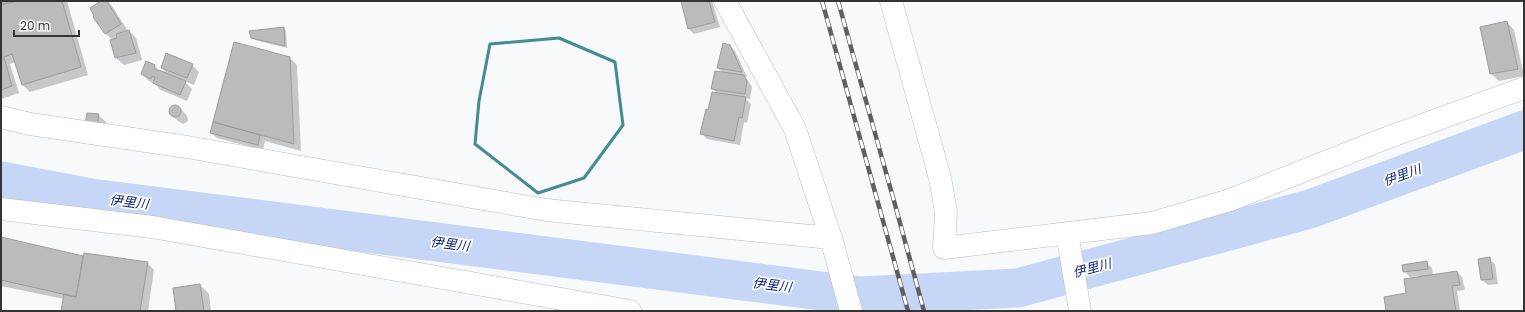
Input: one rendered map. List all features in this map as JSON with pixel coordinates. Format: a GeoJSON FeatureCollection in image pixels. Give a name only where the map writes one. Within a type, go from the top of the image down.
{"type":"FeatureCollection","features":[{"type":"Feature","properties":{"kind":"street"},"geometry":{"type":"LineString","coordinates":[[725,1],[794,129],[831,238],[851,311]]}},
{"type":"Feature","properties":{"kind":"street"},"geometry":{"type":"LineString","coordinates":[[891,1],[940,178],[946,212],[944,248],[1067,234],[1152,222],[1230,200],[1381,140],[1524,88]]}},
{"type":"Feature","properties":{"kind":"street"},"geometry":{"type":"LineString","coordinates":[[1,118],[30,124],[187,147],[546,210],[831,238]]}},
{"type":"Feature","properties":{"kind":"street"},"geometry":{"type":"LineString","coordinates":[[1,209],[152,228],[630,311]]}},
{"type":"Feature","properties":{"kind":"street"},"geometry":{"type":"LineString","coordinates":[[1067,234],[1080,311]]}},
{"type":"Feature","properties":{"kind":"highlighted area"},"geometry":{"type":"Polygon","coordinates":[[[559,38],[615,62],[623,125],[584,178],[538,193],[475,144],[479,101],[490,44],[559,38]]]}},
{"type":"Feature","properties":{"kind":"building"},"geometry":{"type":"Polygon","coordinates":[[[1,1],[12,1],[2,4],[1,1]]]}},
{"type":"Feature","properties":{"kind":"building"},"geometry":{"type":"Polygon","coordinates":[[[17,1],[62,1],[81,67],[22,85],[12,54],[4,57],[12,86],[1,90],[1,5],[17,1]]]}},
{"type":"Feature","properties":{"kind":"building"},"geometry":{"type":"Polygon","coordinates":[[[101,1],[107,1],[121,24],[105,34],[93,17],[94,16],[90,8],[101,1]]]}},
{"type":"Feature","properties":{"kind":"building"},"geometry":{"type":"Polygon","coordinates":[[[681,1],[709,1],[715,22],[688,29],[681,1]]]}},
{"type":"Feature","properties":{"kind":"building"},"geometry":{"type":"Polygon","coordinates":[[[1507,21],[1518,69],[1490,74],[1480,27],[1507,21]]]}},
{"type":"Feature","properties":{"kind":"building"},"geometry":{"type":"Polygon","coordinates":[[[284,27],[285,46],[251,38],[249,31],[284,27]]]}},
{"type":"Feature","properties":{"kind":"building"},"geometry":{"type":"Polygon","coordinates":[[[129,30],[136,53],[115,58],[110,40],[117,38],[116,34],[129,30]]]}},
{"type":"Feature","properties":{"kind":"building"},"geometry":{"type":"Polygon","coordinates":[[[234,42],[290,57],[294,144],[213,122],[234,42]]]}},
{"type":"Feature","properties":{"kind":"building"},"geometry":{"type":"Polygon","coordinates":[[[723,43],[730,45],[742,72],[717,68],[723,43]]]}},
{"type":"Feature","properties":{"kind":"building"},"geometry":{"type":"Polygon","coordinates":[[[166,53],[193,64],[187,78],[161,68],[166,53]]]}},
{"type":"Feature","properties":{"kind":"building"},"geometry":{"type":"Polygon","coordinates":[[[146,61],[155,65],[154,69],[158,71],[159,70],[186,81],[180,95],[153,83],[155,78],[152,76],[151,79],[141,74],[146,61]]]}},
{"type":"Feature","properties":{"kind":"building"},"geometry":{"type":"Polygon","coordinates":[[[715,71],[744,75],[747,81],[745,94],[711,89],[715,71]]]}},
{"type":"Feature","properties":{"kind":"building"},"geometry":{"type":"Polygon","coordinates":[[[712,92],[746,97],[742,118],[739,117],[734,141],[700,134],[712,92]]]}},
{"type":"Feature","properties":{"kind":"building"},"geometry":{"type":"Polygon","coordinates":[[[175,105],[179,107],[181,111],[179,115],[175,117],[171,115],[169,111],[171,107],[175,105]]]}},
{"type":"Feature","properties":{"kind":"building"},"geometry":{"type":"Polygon","coordinates":[[[87,113],[99,114],[97,125],[85,124],[87,113]]]}},
{"type":"Feature","properties":{"kind":"building"},"geometry":{"type":"Polygon","coordinates":[[[213,122],[260,135],[258,145],[210,133],[213,122]]]}},
{"type":"Feature","properties":{"kind":"building"},"geometry":{"type":"Polygon","coordinates":[[[1,237],[83,256],[76,297],[1,280],[1,237]]]}},
{"type":"Feature","properties":{"kind":"building"},"geometry":{"type":"Polygon","coordinates":[[[84,253],[148,262],[140,311],[61,311],[64,294],[76,297],[84,253]]]}},
{"type":"Feature","properties":{"kind":"building"},"geometry":{"type":"Polygon","coordinates":[[[1490,257],[1493,279],[1481,280],[1478,259],[1490,257]]]}},
{"type":"Feature","properties":{"kind":"building"},"geometry":{"type":"Polygon","coordinates":[[[1427,261],[1428,269],[1403,272],[1402,265],[1427,261]]]}},
{"type":"Feature","properties":{"kind":"building"},"geometry":{"type":"Polygon","coordinates":[[[1457,271],[1460,285],[1452,286],[1456,311],[1386,311],[1384,297],[1406,293],[1404,279],[1457,271]]]}},
{"type":"Feature","properties":{"kind":"building"},"geometry":{"type":"Polygon","coordinates":[[[200,284],[204,311],[176,311],[173,288],[200,284]]]}},
{"type":"Feature","properties":{"kind":"waterway","name":"伊里川"},"geometry":{"type":"LineString","coordinates":[[1,181],[91,198],[861,296],[1018,288],[1310,209],[1524,130]]}},
{"type":"Feature","properties":{"kind":"railway"},"geometry":{"type":"LineString","coordinates":[[822,1],[908,311]]}},
{"type":"Feature","properties":{"kind":"railway"},"geometry":{"type":"LineString","coordinates":[[838,1],[924,311]]}}]}
